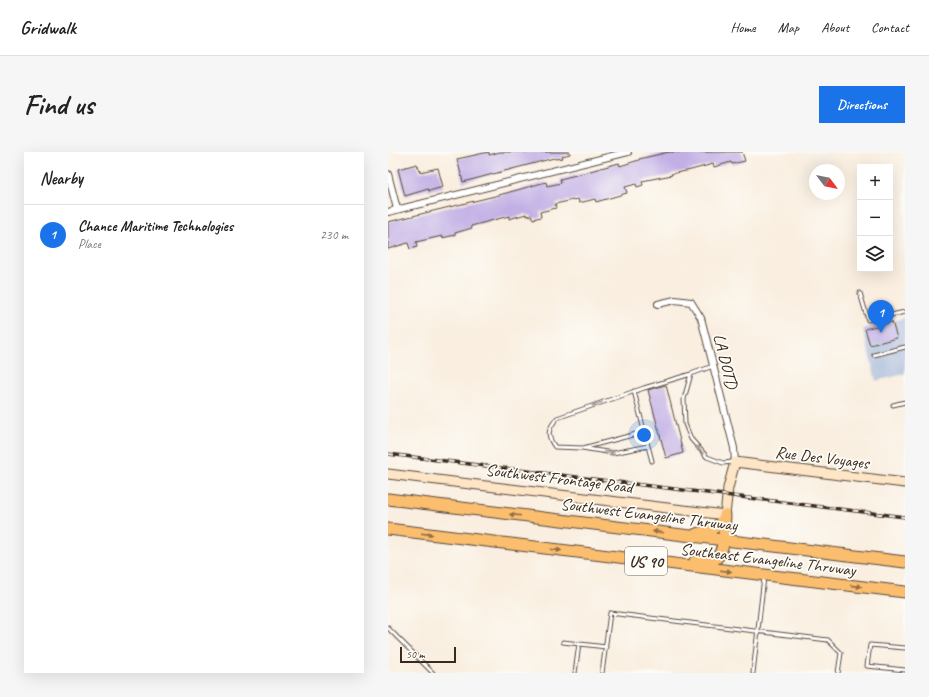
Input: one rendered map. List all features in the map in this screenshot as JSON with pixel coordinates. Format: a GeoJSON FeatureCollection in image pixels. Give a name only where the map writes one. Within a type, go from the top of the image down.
{"type":"FeatureCollection","features":[{"type":"Feature","properties":{"kind":"highway","name":"Southwest Evangeline Thruway"},"geometry":{"type":"LineString","coordinates":[[388,499],[905,562]]}},
{"type":"Feature","properties":{"kind":"highway"},"geometry":{"type":"LineString","coordinates":[[690,536],[717,527],[723,521],[725,515]]}},
{"type":"Feature","properties":{"kind":"highway"},"geometry":{"type":"LineString","coordinates":[[679,566],[696,561],[708,562],[720,556],[724,540],[725,515]]}},
{"type":"Feature","properties":{"kind":"highway","name":"Southeast Evangeline Thruway"},"geometry":{"type":"LineString","coordinates":[[388,529],[679,566],[905,592]]}},
{"type":"Feature","properties":{"kind":"main road","name":"Rue Des Voyages"},"geometry":{"type":"LineString","coordinates":[[735,462],[905,483]]}},
{"type":"Feature","properties":{"kind":"main road"},"geometry":{"type":"LineString","coordinates":[[725,515],[728,488],[735,462]]}},
{"type":"Feature","properties":{"kind":"main road","name":"Southwest Frontage Road"},"geometry":{"type":"LineString","coordinates":[[388,474],[725,515]]}},
{"type":"Feature","properties":{"kind":"street"},"geometry":{"type":"LineString","coordinates":[[388,212],[628,152]]}},
{"type":"Feature","properties":{"kind":"street"},"geometry":{"type":"LineString","coordinates":[[388,174],[397,209]]}},
{"type":"Feature","properties":{"kind":"street","name":"LA DOTD"},"geometry":{"type":"LineString","coordinates":[[658,304],[675,300],[690,302],[701,318],[734,448],[735,462]]}},
{"type":"Feature","properties":{"kind":"lane"},"geometry":{"type":"LineString","coordinates":[[860,293],[868,320],[905,312]]}},
{"type":"Feature","properties":{"kind":"lane"},"geometry":{"type":"LineString","coordinates":[[874,354],[905,347]]}},
{"type":"Feature","properties":{"kind":"lane"},"geometry":{"type":"LineString","coordinates":[[648,446],[613,453],[582,448],[555,447],[550,440],[549,432],[552,424],[557,418],[634,391],[713,366]]}},
{"type":"Feature","properties":{"kind":"lane"},"geometry":{"type":"LineString","coordinates":[[691,374],[684,399],[685,424],[691,440],[707,457],[723,463],[735,462]]}},
{"type":"Feature","properties":{"kind":"lane"},"geometry":{"type":"LineString","coordinates":[[634,391],[652,461]]}},
{"type":"Feature","properties":{"kind":"lane"},"geometry":{"type":"LineString","coordinates":[[893,405],[905,402]]}},
{"type":"Feature","properties":{"kind":"lane"},"geometry":{"type":"LineString","coordinates":[[582,448],[644,432]]}},
{"type":"Feature","properties":{"kind":"lane"},"geometry":{"type":"LineString","coordinates":[[753,673],[764,575]]}},
{"type":"Feature","properties":{"kind":"lane"},"geometry":{"type":"LineString","coordinates":[[602,673],[610,613],[828,640],[841,654],[838,673]]}},
{"type":"Feature","properties":{"kind":"lane"},"geometry":{"type":"LineString","coordinates":[[388,628],[433,673]]}},
{"type":"Feature","properties":{"kind":"lane"},"geometry":{"type":"LineString","coordinates":[[563,642],[606,647]]}},
{"type":"Feature","properties":{"kind":"lane"},"geometry":{"type":"LineString","coordinates":[[575,673],[579,644]]}},
{"type":"Feature","properties":{"kind":"lane"},"geometry":{"type":"LineString","coordinates":[[905,648],[870,644],[867,666],[905,670]]}},
{"type":"Feature","properties":{"kind":"shaded area"},"geometry":{"type":"Polygon","coordinates":[[[905,318],[905,374],[876,381],[863,329],[905,318]]]}},
{"type":"Feature","properties":{"kind":"building"},"geometry":{"type":"Polygon","coordinates":[[[489,152],[489,155],[500,152],[570,152],[570,154],[562,156],[563,158],[554,158],[463,182],[457,159],[489,152]]]}},
{"type":"Feature","properties":{"kind":"building"},"geometry":{"type":"Polygon","coordinates":[[[669,152],[742,152],[745,161],[732,164],[731,162],[714,167],[713,164],[642,181],[643,185],[637,187],[636,184],[625,187],[627,193],[596,202],[595,199],[579,203],[578,199],[555,204],[556,208],[540,212],[541,217],[533,219],[531,215],[527,216],[526,214],[509,219],[509,216],[471,226],[472,228],[455,233],[455,235],[442,238],[442,236],[416,242],[417,247],[410,249],[408,243],[388,249],[388,222],[546,182],[547,186],[561,183],[560,179],[619,163],[620,166],[639,159],[669,152]]]}},
{"type":"Feature","properties":{"kind":"building"},"geometry":{"type":"Polygon","coordinates":[[[417,164],[420,172],[438,168],[443,187],[429,191],[428,189],[405,196],[398,169],[417,164]]]}},
{"type":"Feature","properties":{"kind":"building"},"geometry":{"type":"Polygon","coordinates":[[[892,322],[897,338],[870,345],[865,329],[892,322]]]}},
{"type":"Feature","properties":{"kind":"building"},"geometry":{"type":"Polygon","coordinates":[[[666,385],[683,453],[666,458],[648,390],[666,385]]]}},
{"type":"Feature","properties":{"kind":"railway"},"geometry":{"type":"LineString","coordinates":[[388,454],[905,517]]}},
{"type":"Feature","properties":{"kind":"place","name":"Chance Maritime Technologies"},"geometry":{"type":"Point","coordinates":[881,333]}}]}
